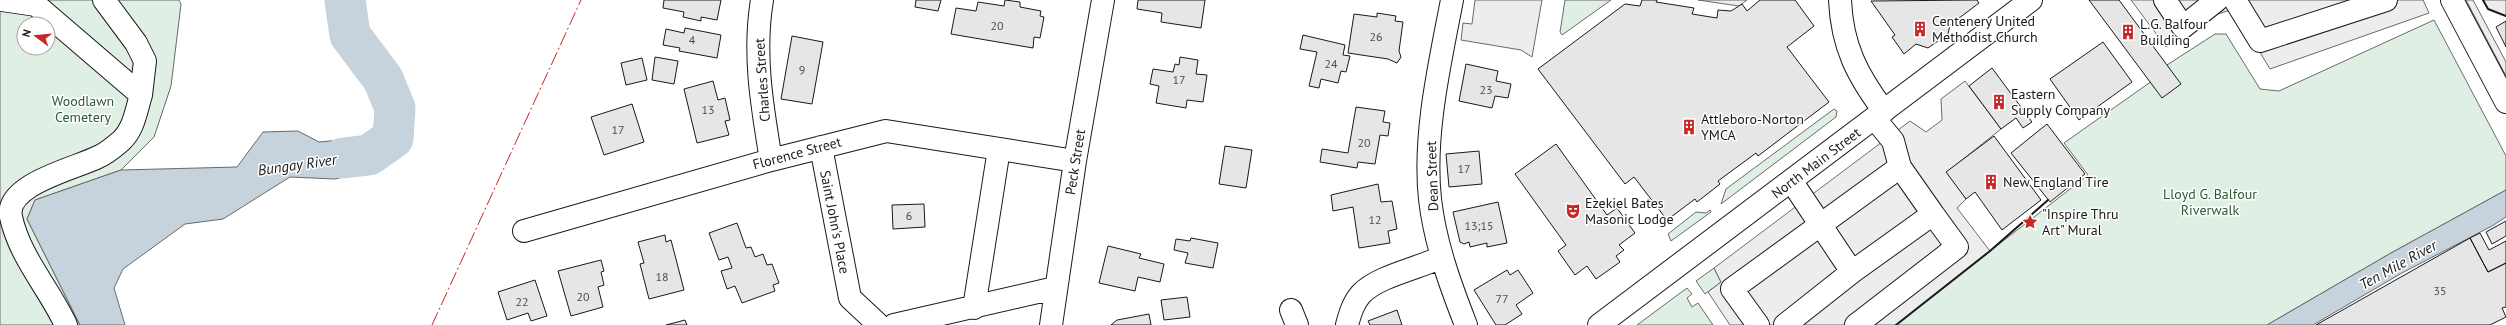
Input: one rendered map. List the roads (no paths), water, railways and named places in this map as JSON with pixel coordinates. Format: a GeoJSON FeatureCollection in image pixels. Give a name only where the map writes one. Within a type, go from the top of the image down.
{"type":"FeatureCollection","features":[{"type":"Feature","properties":{"kind":"main road"},"geometry":{"type":"LineString","coordinates":[[2,0],[36,5],[141,94]]}},
{"type":"Feature","properties":{"kind":"main road"},"geometry":{"type":"LineString","coordinates":[[66,325],[31,267],[15,233],[11,215],[4,204],[51,175],[99,157],[122,140],[133,125],[141,94],[145,61],[136,43],[104,0]]}},
{"type":"Feature","properties":{"kind":"main road","name":"Charles Street"},"geometry":{"type":"LineString","coordinates":[[762,0],[757,51],[761,101],[771,160]]}},
{"type":"Feature","properties":{"kind":"main road","name":"Peck Street"},"geometry":{"type":"LineString","coordinates":[[1051,325],[1055,288],[1102,0]]}},
{"type":"Feature","properties":{"kind":"main road","name":"Dean Street"},"geometry":{"type":"LineString","coordinates":[[1452,0],[1428,146],[1430,200],[1442,258],[1466,325]]}},
{"type":"Feature","properties":{"kind":"main road"},"geometry":{"type":"LineString","coordinates":[[1840,0],[1841,26],[1848,51],[1892,141],[1900,167],[1957,247],[1856,325]]}},
{"type":"Feature","properties":{"kind":"main road","name":"North Main Street"},"geometry":{"type":"LineString","coordinates":[[1599,325],[1792,182],[2031,0]]}},
{"type":"Feature","properties":{"kind":"main road"},"geometry":{"type":"LineString","coordinates":[[2165,0],[2183,28],[2218,0]]}},
{"type":"Feature","properties":{"kind":"main road"},"geometry":{"type":"LineString","coordinates":[[2235,0],[2260,41],[2386,0]]}},
{"type":"Feature","properties":{"kind":"main road"},"geometry":{"type":"LineString","coordinates":[[2452,0],[2506,102]]}},
{"type":"Feature","properties":{"kind":"main road","name":"Florence Street"},"geometry":{"type":"LineString","coordinates":[[524,231],[771,160],[886,131],[1075,161]]}},
{"type":"Feature","properties":{"kind":"main road","name":"Saint John's Place"},"geometry":{"type":"LineString","coordinates":[[821,147],[850,298],[879,325]]}},
{"type":"Feature","properties":{"kind":"main road"},"geometry":{"type":"LineString","coordinates":[[974,308],[999,149]]}},
{"type":"Feature","properties":{"kind":"main road"},"geometry":{"type":"LineString","coordinates":[[1758,325],[1732,289],[1900,167]]}},
{"type":"Feature","properties":{"kind":"main road"},"geometry":{"type":"LineString","coordinates":[[1792,182],[1852,272]]}},
{"type":"Feature","properties":{"kind":"main road"},"geometry":{"type":"LineString","coordinates":[[1785,325],[1852,272],[1933,214]]}},
{"type":"Feature","properties":{"kind":"main road"},"geometry":{"type":"LineString","coordinates":[[1347,325],[1352,308],[1360,295],[1373,284],[1442,258]]}},
{"type":"Feature","properties":{"kind":"main road"},"geometry":{"type":"LineString","coordinates":[[894,325],[974,308],[1055,288]]}},
{"type":"Feature","properties":{"kind":"water"},"geometry":{"type":"Polygon","coordinates":[[[298,131],[319,142],[382,136],[410,142],[400,157],[381,168],[335,179],[290,177],[223,219],[185,224],[123,269],[114,288],[125,325],[80,325],[27,219],[35,200],[121,170],[237,167],[263,132],[298,131]]]}},
{"type":"Feature","properties":{"kind":"water","name":"Ten Mile River"},"geometry":{"type":"Polygon","coordinates":[[[2506,190],[2506,217],[2492,226],[2402,273],[2313,325],[2267,325],[2391,253],[2506,190]]]}},
{"type":"Feature","properties":{"kind":"waterway","name":"Bungay River"},"geometry":{"type":"LineString","coordinates":[[343,158],[369,155],[393,138],[395,108],[383,79],[350,35],[345,0]]}},
{"type":"Feature","properties":{"kind":"place","name":"Centenery United Methodist Church"},"geometry":{"type":"Point","coordinates":[1920,29]}},
{"type":"Feature","properties":{"kind":"place","name":"L.G. Balfour Building"},"geometry":{"type":"Point","coordinates":[2128,32]}},
{"type":"Feature","properties":{"kind":"place","name":"Eastern Supply Company"},"geometry":{"type":"Point","coordinates":[1999,102]}},
{"type":"Feature","properties":{"kind":"place","name":"Attleboro-Norton YMCA"},"geometry":{"type":"Point","coordinates":[1689,127]}},
{"type":"Feature","properties":{"kind":"place","name":"New England Tire"},"geometry":{"type":"Point","coordinates":[1991,182]}},
{"type":"Feature","properties":{"kind":"place","name":"Ezekiel Bates Masonic Lodge"},"geometry":{"type":"Point","coordinates":[1573,211]}},
{"type":"Feature","properties":{"kind":"place","name":"\"Inspire Thru Art\" Mural"},"geometry":{"type":"Point","coordinates":[2030,222]}},
{"type":"Feature","properties":{"kind":"park label","name":"Woodlawn Cemetery"},"geometry":{"type":"Point","coordinates":[83,110]}},
{"type":"Feature","properties":{"kind":"park label","name":"Lloyd G. Balfour Riverwalk"},"geometry":{"type":"Point","coordinates":[2210,202]}}]}
